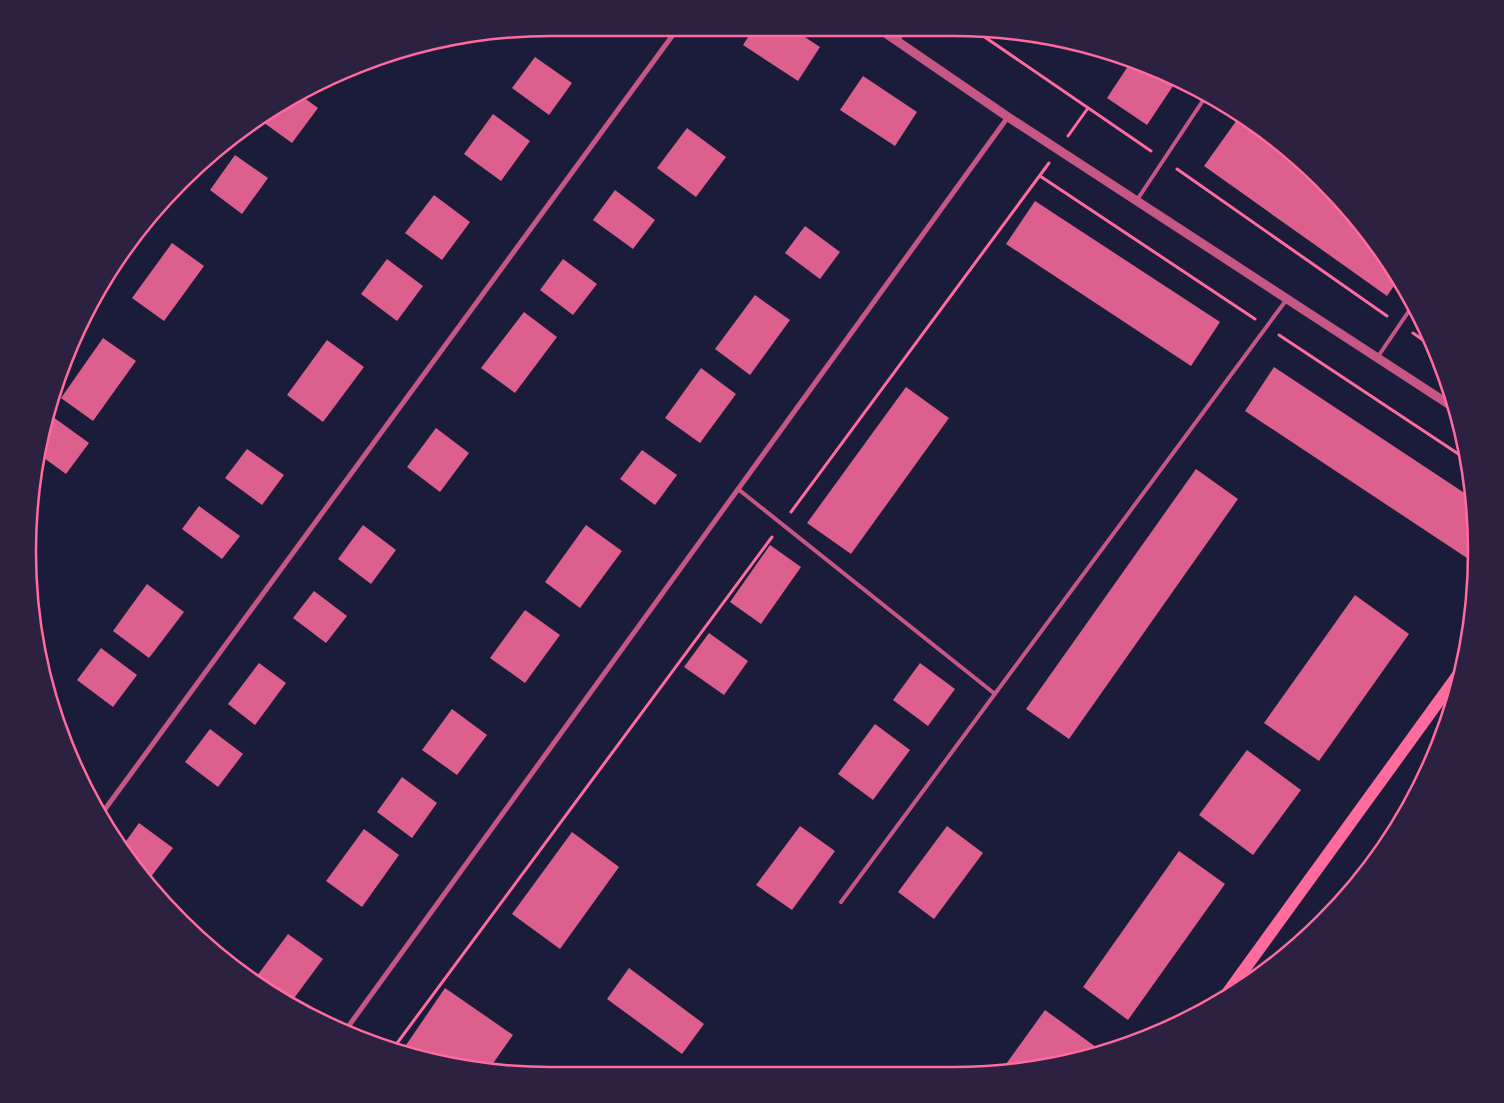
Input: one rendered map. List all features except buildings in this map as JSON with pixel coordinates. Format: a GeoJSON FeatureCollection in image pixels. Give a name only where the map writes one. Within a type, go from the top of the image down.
{"type":"FeatureCollection","features":[{"type":"Feature","properties":{"kind":"main road"},"geometry":{"type":"LineString","coordinates":[[1235,983],[1450,686]]}},
{"type":"Feature","properties":{"kind":"street"},"geometry":{"type":"LineString","coordinates":[[105,809],[672,36]]}},
{"type":"Feature","properties":{"kind":"street"},"geometry":{"type":"LineString","coordinates":[[889,36],[1058,150],[1445,402]]}},
{"type":"Feature","properties":{"kind":"street"},"geometry":{"type":"LineString","coordinates":[[348,1025],[1008,117]]}},
{"type":"Feature","properties":{"kind":"lane"},"geometry":{"type":"LineString","coordinates":[[897,42],[901,36]]}},
{"type":"Feature","properties":{"kind":"lane"},"geometry":{"type":"LineString","coordinates":[[1136,201],[1203,101]]}},
{"type":"Feature","properties":{"kind":"lane"},"geometry":{"type":"LineString","coordinates":[[841,902],[1287,299]]}},
{"type":"Feature","properties":{"kind":"lane"},"geometry":{"type":"LineString","coordinates":[[1377,358],[1408,312]]}},
{"type":"Feature","properties":{"kind":"lane"},"geometry":{"type":"LineString","coordinates":[[738,490],[995,694]]}},
{"type":"Feature","properties":{"kind":"path"},"geometry":{"type":"LineString","coordinates":[[985,37],[1422,339]]}},
{"type":"Feature","properties":{"kind":"path"},"geometry":{"type":"LineString","coordinates":[[397,1043],[1088,108]]}}]}
